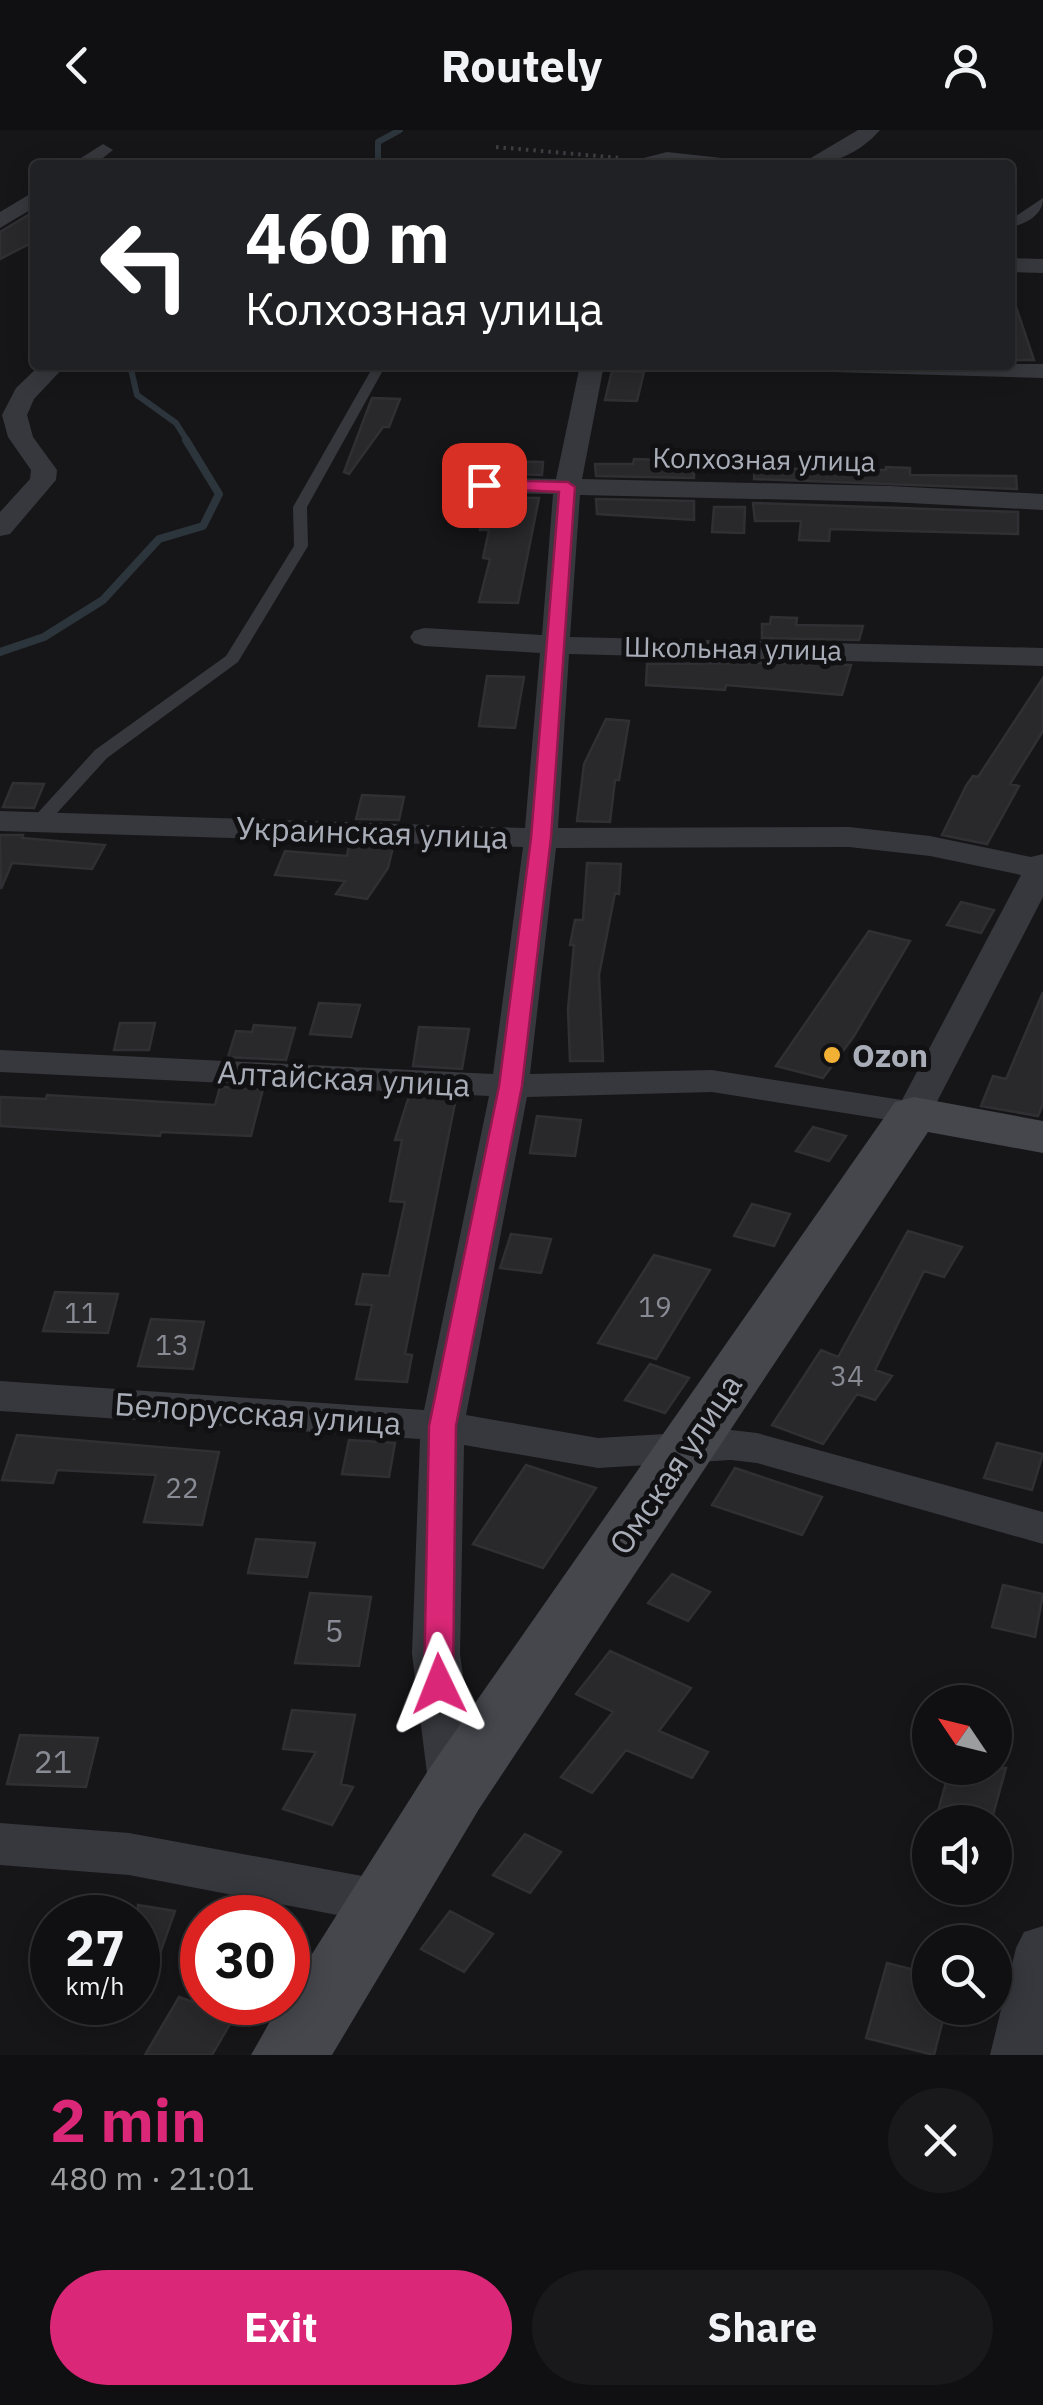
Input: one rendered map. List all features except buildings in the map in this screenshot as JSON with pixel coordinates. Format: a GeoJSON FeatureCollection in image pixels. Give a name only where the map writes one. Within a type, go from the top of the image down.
{"type":"FeatureCollection","features":[{"type":"Feature","properties":{"kind":"street"},"geometry":{"type":"LineString","coordinates":[[821,160],[848,148],[870,130]]}},
{"type":"Feature","properties":{"kind":"street"},"geometry":{"type":"LineString","coordinates":[[87,160],[102,150]]}},
{"type":"Feature","properties":{"kind":"street"},"geometry":{"type":"LineString","coordinates":[[0,222],[30,201]]}},
{"type":"Feature","properties":{"kind":"street"},"geometry":{"type":"LineString","coordinates":[[1015,265],[1043,266]]}},
{"type":"Feature","properties":{"kind":"street"},"geometry":{"type":"LineString","coordinates":[[0,528],[44,480],[44,470],[13,427],[12,414],[48,370]]}},
{"type":"Feature","properties":{"kind":"street"},"geometry":{"type":"LineString","coordinates":[[454,1789],[436,1654],[442,1426],[510,1086],[541,838],[568,487],[591,370]]}},
{"type":"Feature","properties":{"kind":"street"},"geometry":{"type":"LineString","coordinates":[[1008,370],[1043,371]]}},
{"type":"Feature","properties":{"kind":"street","name":"Колхозная улица"},"geometry":{"type":"LineString","coordinates":[[484,485],[890,494],[1043,502]]}},
{"type":"Feature","properties":{"kind":"street","name":"Школьная улица"},"geometry":{"type":"LineString","coordinates":[[424,637],[555,645],[1043,657]]}},
{"type":"Feature","properties":{"kind":"street","name":"Украинская улица"},"geometry":{"type":"LineString","coordinates":[[0,821],[541,838],[866,838],[1042,867]]}},
{"type":"Feature","properties":{"kind":"street","name":"Омская улица"},"geometry":{"type":"LineString","coordinates":[[290,2055],[454,1789],[914,1112],[1042,867]]}},
{"type":"Feature","properties":{"kind":"street","name":"Алтайская улица"},"geometry":{"type":"LineString","coordinates":[[0,1061],[510,1086],[712,1080],[1043,1137]]}},
{"type":"Feature","properties":{"kind":"street","name":"Белорусская улица"},"geometry":{"type":"LineString","coordinates":[[0,1396],[442,1426],[598,1453],[757,1448],[1043,1528]]}},
{"type":"Feature","properties":{"kind":"street"},"geometry":{"type":"LineString","coordinates":[[0,1844],[130,1854],[384,1902]]}},
{"type":"Feature","properties":{"kind":"street"},"geometry":{"type":"LineString","coordinates":[[1018,2055],[1043,1948]]}},
{"type":"Feature","properties":{"kind":"lane"},"geometry":{"type":"LineString","coordinates":[[1015,222],[1034,212],[1043,200]]}},
{"type":"Feature","properties":{"kind":"lane"},"geometry":{"type":"LineString","coordinates":[[41,820],[101,754],[232,659],[301,546],[300,507],[319,466],[367,394],[378,370]]}},
{"type":"Feature","properties":{"kind":"path"},"geometry":{"type":"LineString","coordinates":[[496,147],[615,160]]}},
{"type":"Feature","properties":{"kind":"waterway"},"geometry":{"type":"LineString","coordinates":[[378,160],[378,142],[400,130]]}},
{"type":"Feature","properties":{"kind":"waterway"},"geometry":{"type":"LineString","coordinates":[[131,370],[137,395],[176,423],[188,442]]}},
{"type":"Feature","properties":{"kind":"waterway"},"geometry":{"type":"LineString","coordinates":[[0,652],[44,637],[103,600],[159,539],[203,526],[219,494],[186,440]]}},
{"type":"Feature","properties":{"kind":"place","name":"Ozon"},"geometry":{"type":"Point","coordinates":[832,1055]}},
{"type":"Feature","properties":{"kind":"route"},"geometry":{"type":"LineString","coordinates":[[439,1684],[436,1654],[442,1426],[510,1086],[541,838],[568,487],[484,485]]}}]}
